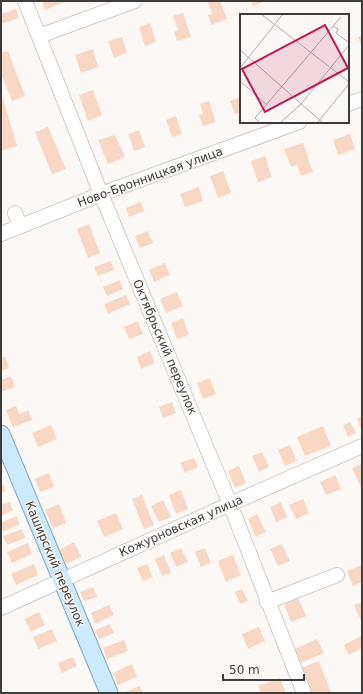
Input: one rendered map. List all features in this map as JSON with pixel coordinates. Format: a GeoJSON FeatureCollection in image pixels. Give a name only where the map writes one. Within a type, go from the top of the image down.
{"type":"FeatureCollection","features":[{"type":"Feature","properties":{"kind":"main road","name":"Каширский переулок"},"geometry":{"type":"LineString","coordinates":[[1,434],[110,693]]}},
{"type":"Feature","properties":{"kind":"street","name":"Октябрьский переулок"},"geometry":{"type":"LineString","coordinates":[[26,1],[101,194],[230,504],[267,602],[304,693]]}},
{"type":"Feature","properties":{"kind":"street"},"geometry":{"type":"LineString","coordinates":[[39,36],[135,1]]}},
{"type":"Feature","properties":{"kind":"street"},"geometry":{"type":"LineString","coordinates":[[349,104],[362,99]]}},
{"type":"Feature","properties":{"kind":"street","name":"Ново-Бронницкая улица"},"geometry":{"type":"LineString","coordinates":[[1,234],[101,194],[296,123]]}},
{"type":"Feature","properties":{"kind":"street"},"geometry":{"type":"LineString","coordinates":[[15,213],[20,226]]}},
{"type":"Feature","properties":{"kind":"street","name":"Кожурновская улица"},"geometry":{"type":"LineString","coordinates":[[1,608],[62,579],[362,446]]}},
{"type":"Feature","properties":{"kind":"street"},"geometry":{"type":"LineString","coordinates":[[267,602],[338,575]]}},
{"type":"Feature","properties":{"kind":"building"},"geometry":{"type":"Polygon","coordinates":[[[42,1],[67,1],[45,10],[42,1]]]}},
{"type":"Feature","properties":{"kind":"building"},"geometry":{"type":"Polygon","coordinates":[[[220,1],[227,19],[211,25],[208,15],[212,14],[208,2],[220,1]]]}},
{"type":"Feature","properties":{"kind":"building"},"geometry":{"type":"Polygon","coordinates":[[[251,1],[266,1],[253,6],[251,1]]]}},
{"type":"Feature","properties":{"kind":"building"},"geometry":{"type":"Polygon","coordinates":[[[16,9],[19,18],[1,24],[1,14],[16,9]]]}},
{"type":"Feature","properties":{"kind":"building"},"geometry":{"type":"Polygon","coordinates":[[[183,13],[191,37],[177,41],[174,32],[178,30],[173,16],[183,13]]]}},
{"type":"Feature","properties":{"kind":"building"},"geometry":{"type":"Polygon","coordinates":[[[150,23],[156,42],[145,46],[139,27],[150,23]]]}},
{"type":"Feature","properties":{"kind":"building"},"geometry":{"type":"Polygon","coordinates":[[[362,36],[362,47],[358,37],[362,36]]]}},
{"type":"Feature","properties":{"kind":"building"},"geometry":{"type":"Polygon","coordinates":[[[122,37],[127,53],[114,58],[108,41],[122,37]]]}},
{"type":"Feature","properties":{"kind":"building"},"geometry":{"type":"Polygon","coordinates":[[[93,49],[98,67],[81,73],[75,55],[93,49]]]}},
{"type":"Feature","properties":{"kind":"building"},"geometry":{"type":"Polygon","coordinates":[[[8,51],[25,96],[12,101],[1,74],[1,53],[8,51]]]}},
{"type":"Feature","properties":{"kind":"building"},"geometry":{"type":"Polygon","coordinates":[[[93,90],[102,115],[88,121],[79,95],[93,90]]]}},
{"type":"Feature","properties":{"kind":"building"},"geometry":{"type":"Polygon","coordinates":[[[1,92],[17,146],[1,151],[1,92]]]}},
{"type":"Feature","properties":{"kind":"building"},"geometry":{"type":"Polygon","coordinates":[[[240,97],[240,112],[235,114],[230,101],[240,97]]]}},
{"type":"Feature","properties":{"kind":"building"},"geometry":{"type":"Polygon","coordinates":[[[209,101],[216,122],[203,126],[199,115],[203,114],[200,104],[209,101]]]}},
{"type":"Feature","properties":{"kind":"building"},"geometry":{"type":"Polygon","coordinates":[[[176,116],[182,134],[172,137],[166,120],[176,116]]]}},
{"type":"Feature","properties":{"kind":"building"},"geometry":{"type":"Polygon","coordinates":[[[48,127],[66,169],[52,174],[35,132],[48,127]]]}},
{"type":"Feature","properties":{"kind":"building"},"geometry":{"type":"Polygon","coordinates":[[[139,130],[145,147],[134,151],[128,134],[139,130]]]}},
{"type":"Feature","properties":{"kind":"building"},"geometry":{"type":"Polygon","coordinates":[[[350,134],[355,149],[338,155],[333,140],[350,134]]]}},
{"type":"Feature","properties":{"kind":"building"},"geometry":{"type":"Polygon","coordinates":[[[115,135],[125,157],[108,164],[98,140],[115,135]]]}},
{"type":"Feature","properties":{"kind":"building"},"geometry":{"type":"Polygon","coordinates":[[[303,143],[313,172],[301,176],[297,165],[291,167],[284,149],[303,143]]]}},
{"type":"Feature","properties":{"kind":"building"},"geometry":{"type":"Polygon","coordinates":[[[265,156],[272,177],[258,182],[251,161],[265,156]]]}},
{"type":"Feature","properties":{"kind":"building"},"geometry":{"type":"Polygon","coordinates":[[[223,171],[231,193],[218,198],[210,176],[223,171]]]}},
{"type":"Feature","properties":{"kind":"building"},"geometry":{"type":"Polygon","coordinates":[[[199,187],[203,201],[185,207],[180,194],[199,187]]]}},
{"type":"Feature","properties":{"kind":"building"},"geometry":{"type":"Polygon","coordinates":[[[141,202],[144,211],[129,217],[126,208],[141,202]]]}},
{"type":"Feature","properties":{"kind":"building"},"geometry":{"type":"Polygon","coordinates":[[[89,224],[100,253],[88,258],[77,229],[89,224]]]}},
{"type":"Feature","properties":{"kind":"building"},"geometry":{"type":"Polygon","coordinates":[[[148,231],[153,243],[140,248],[135,236],[148,231]]]}},
{"type":"Feature","properties":{"kind":"building"},"geometry":{"type":"Polygon","coordinates":[[[111,261],[114,270],[98,276],[94,267],[111,261]]]}},
{"type":"Feature","properties":{"kind":"building"},"geometry":{"type":"Polygon","coordinates":[[[165,263],[170,275],[154,282],[149,270],[165,263]]]}},
{"type":"Feature","properties":{"kind":"building"},"geometry":{"type":"Polygon","coordinates":[[[120,280],[123,289],[107,296],[103,287],[120,280]]]}},
{"type":"Feature","properties":{"kind":"building"},"geometry":{"type":"Polygon","coordinates":[[[177,292],[183,306],[166,313],[160,299],[177,292]]]}},
{"type":"Feature","properties":{"kind":"building"},"geometry":{"type":"Polygon","coordinates":[[[126,295],[130,304],[108,314],[104,304],[126,295]]]}},
{"type":"Feature","properties":{"kind":"building"},"geometry":{"type":"Polygon","coordinates":[[[183,318],[189,335],[177,339],[171,323],[183,318]]]}},
{"type":"Feature","properties":{"kind":"building"},"geometry":{"type":"Polygon","coordinates":[[[138,321],[143,334],[129,339],[124,327],[138,321]]]}},
{"type":"Feature","properties":{"kind":"building"},"geometry":{"type":"Polygon","coordinates":[[[150,351],[155,363],[141,369],[137,357],[150,351]]]}},
{"type":"Feature","properties":{"kind":"building"},"geometry":{"type":"Polygon","coordinates":[[[5,356],[9,368],[1,371],[1,358],[5,356]]]}},
{"type":"Feature","properties":{"kind":"building"},"geometry":{"type":"Polygon","coordinates":[[[11,376],[15,387],[1,392],[1,380],[11,376]]]}},
{"type":"Feature","properties":{"kind":"building"},"geometry":{"type":"Polygon","coordinates":[[[210,378],[216,394],[203,399],[197,383],[210,378]]]}},
{"type":"Feature","properties":{"kind":"building"},"geometry":{"type":"Polygon","coordinates":[[[172,402],[176,413],[163,418],[159,407],[172,402]]]}},
{"type":"Feature","properties":{"kind":"building"},"geometry":{"type":"Polygon","coordinates":[[[16,406],[19,414],[28,410],[32,420],[13,427],[6,410],[16,406]]]}},
{"type":"Feature","properties":{"kind":"building"},"geometry":{"type":"Polygon","coordinates":[[[362,416],[362,431],[357,419],[362,416]]]}},
{"type":"Feature","properties":{"kind":"building"},"geometry":{"type":"Polygon","coordinates":[[[350,422],[356,433],[348,437],[343,425],[350,422]]]}},
{"type":"Feature","properties":{"kind":"building"},"geometry":{"type":"Polygon","coordinates":[[[51,425],[57,439],[38,447],[32,433],[51,425]]]}},
{"type":"Feature","properties":{"kind":"building"},"geometry":{"type":"Polygon","coordinates":[[[323,426],[331,446],[305,456],[297,437],[323,426]]]}},
{"type":"Feature","properties":{"kind":"building"},"geometry":{"type":"Polygon","coordinates":[[[290,445],[297,461],[285,466],[278,450],[290,445]]]}},
{"type":"Feature","properties":{"kind":"building"},"geometry":{"type":"Polygon","coordinates":[[[262,452],[269,467],[259,472],[252,456],[262,452]]]}},
{"type":"Feature","properties":{"kind":"building"},"geometry":{"type":"Polygon","coordinates":[[[194,458],[198,467],[185,473],[180,463],[194,458]]]}},
{"type":"Feature","properties":{"kind":"building"},"geometry":{"type":"Polygon","coordinates":[[[362,464],[362,490],[352,468],[362,464]]]}},
{"type":"Feature","properties":{"kind":"building"},"geometry":{"type":"Polygon","coordinates":[[[239,466],[246,483],[235,488],[228,471],[239,466]]]}},
{"type":"Feature","properties":{"kind":"building"},"geometry":{"type":"Polygon","coordinates":[[[49,473],[54,487],[40,492],[35,479],[49,473]]]}},
{"type":"Feature","properties":{"kind":"building"},"geometry":{"type":"Polygon","coordinates":[[[335,475],[341,489],[326,495],[320,482],[335,475]]]}},
{"type":"Feature","properties":{"kind":"building"},"geometry":{"type":"Polygon","coordinates":[[[1,481],[6,491],[1,493],[1,481]]]}},
{"type":"Feature","properties":{"kind":"building"},"geometry":{"type":"Polygon","coordinates":[[[181,490],[188,509],[176,514],[169,495],[181,490]]]}},
{"type":"Feature","properties":{"kind":"building"},"geometry":{"type":"Polygon","coordinates":[[[142,495],[154,525],[144,529],[132,499],[142,495]]]}},
{"type":"Feature","properties":{"kind":"building"},"geometry":{"type":"Polygon","coordinates":[[[303,499],[309,513],[296,519],[289,505],[303,499]]]}},
{"type":"Feature","properties":{"kind":"building"},"geometry":{"type":"Polygon","coordinates":[[[163,500],[171,517],[159,522],[151,506],[163,500]]]}},
{"type":"Feature","properties":{"kind":"building"},"geometry":{"type":"Polygon","coordinates":[[[10,502],[13,510],[1,516],[1,505],[10,502]]]}},
{"type":"Feature","properties":{"kind":"building"},"geometry":{"type":"Polygon","coordinates":[[[281,502],[287,517],[276,522],[270,507],[281,502]]]}},
{"type":"Feature","properties":{"kind":"building"},"geometry":{"type":"Polygon","coordinates":[[[59,504],[66,523],[53,528],[45,510],[59,504]]]}},
{"type":"Feature","properties":{"kind":"building"},"geometry":{"type":"Polygon","coordinates":[[[116,513],[123,529],[104,537],[97,521],[116,513]]]}},
{"type":"Feature","properties":{"kind":"building"},"geometry":{"type":"Polygon","coordinates":[[[257,514],[266,532],[256,537],[248,519],[257,514]]]}},
{"type":"Feature","properties":{"kind":"building"},"geometry":{"type":"Polygon","coordinates":[[[16,516],[20,524],[3,532],[1,523],[16,516]]]}},
{"type":"Feature","properties":{"kind":"building"},"geometry":{"type":"Polygon","coordinates":[[[22,529],[25,538],[7,545],[3,536],[22,529]]]}},
{"type":"Feature","properties":{"kind":"building"},"geometry":{"type":"Polygon","coordinates":[[[74,542],[81,557],[66,564],[59,550],[74,542]]]}},
{"type":"Feature","properties":{"kind":"building"},"geometry":{"type":"Polygon","coordinates":[[[28,543],[32,554],[12,563],[7,552],[28,543]]]}},
{"type":"Feature","properties":{"kind":"building"},"geometry":{"type":"Polygon","coordinates":[[[282,544],[290,561],[278,566],[270,549],[282,544]]]}},
{"type":"Feature","properties":{"kind":"building"},"geometry":{"type":"Polygon","coordinates":[[[181,548],[188,562],[176,567],[170,553],[181,548]]]}},
{"type":"Feature","properties":{"kind":"building"},"geometry":{"type":"Polygon","coordinates":[[[205,548],[211,563],[201,567],[195,552],[205,548]]]}},
{"type":"Feature","properties":{"kind":"building"},"geometry":{"type":"Polygon","coordinates":[[[164,555],[171,573],[162,576],[155,559],[164,555]]]}},
{"type":"Feature","properties":{"kind":"building"},"geometry":{"type":"Polygon","coordinates":[[[233,555],[241,575],[226,582],[218,561],[233,555]]]}},
{"type":"Feature","properties":{"kind":"building"},"geometry":{"type":"Polygon","coordinates":[[[34,564],[38,575],[16,585],[11,574],[34,564]]]}},
{"type":"Feature","properties":{"kind":"building"},"geometry":{"type":"Polygon","coordinates":[[[147,564],[153,577],[143,581],[137,568],[147,564]]]}},
{"type":"Feature","properties":{"kind":"building"},"geometry":{"type":"Polygon","coordinates":[[[362,565],[362,582],[353,586],[347,571],[362,565]]]}},
{"type":"Feature","properties":{"kind":"building"},"geometry":{"type":"Polygon","coordinates":[[[93,587],[97,597],[84,601],[80,592],[93,587]]]}},
{"type":"Feature","properties":{"kind":"building"},"geometry":{"type":"Polygon","coordinates":[[[242,589],[248,601],[240,604],[235,592],[242,589]]]}},
{"type":"Feature","properties":{"kind":"building"},"geometry":{"type":"Polygon","coordinates":[[[298,598],[306,616],[291,622],[284,604],[298,598]]]}},
{"type":"Feature","properties":{"kind":"building"},"geometry":{"type":"Polygon","coordinates":[[[362,602],[362,620],[361,621],[354,605],[362,602]]]}},
{"type":"Feature","properties":{"kind":"building"},"geometry":{"type":"Polygon","coordinates":[[[109,605],[114,615],[95,624],[91,613],[109,605]]]}},
{"type":"Feature","properties":{"kind":"building"},"geometry":{"type":"Polygon","coordinates":[[[39,612],[45,625],[31,632],[25,619],[39,612]]]}},
{"type":"Feature","properties":{"kind":"building"},"geometry":{"type":"Polygon","coordinates":[[[110,624],[114,633],[99,639],[95,630],[110,624]]]}},
{"type":"Feature","properties":{"kind":"building"},"geometry":{"type":"Polygon","coordinates":[[[259,627],[265,641],[248,649],[242,634],[259,627]]]}},
{"type":"Feature","properties":{"kind":"building"},"geometry":{"type":"Polygon","coordinates":[[[52,629],[57,641],[38,649],[33,637],[52,629]]]}},
{"type":"Feature","properties":{"kind":"building"},"geometry":{"type":"Polygon","coordinates":[[[361,636],[362,648],[349,655],[344,645],[361,636]]]}},
{"type":"Feature","properties":{"kind":"building"},"geometry":{"type":"Polygon","coordinates":[[[317,639],[324,653],[299,664],[293,650],[317,639]]]}},
{"type":"Feature","properties":{"kind":"building"},"geometry":{"type":"Polygon","coordinates":[[[124,640],[128,651],[107,659],[103,648],[124,640]]]}},
{"type":"Feature","properties":{"kind":"building"},"geometry":{"type":"Polygon","coordinates":[[[73,657],[77,666],[62,673],[58,663],[73,657]]]}},
{"type":"Feature","properties":{"kind":"building"},"geometry":{"type":"Polygon","coordinates":[[[319,661],[331,693],[311,693],[301,668],[319,661]]]}},
{"type":"Feature","properties":{"kind":"building"},"geometry":{"type":"Polygon","coordinates":[[[132,664],[137,677],[118,685],[113,673],[132,664]]]}},
{"type":"Feature","properties":{"kind":"building"},"geometry":{"type":"Polygon","coordinates":[[[280,678],[286,693],[261,693],[258,686],[280,678]]]}},
{"type":"Feature","properties":{"kind":"building"},"geometry":{"type":"Polygon","coordinates":[[[140,686],[143,693],[123,693],[140,686]]]}}]}
